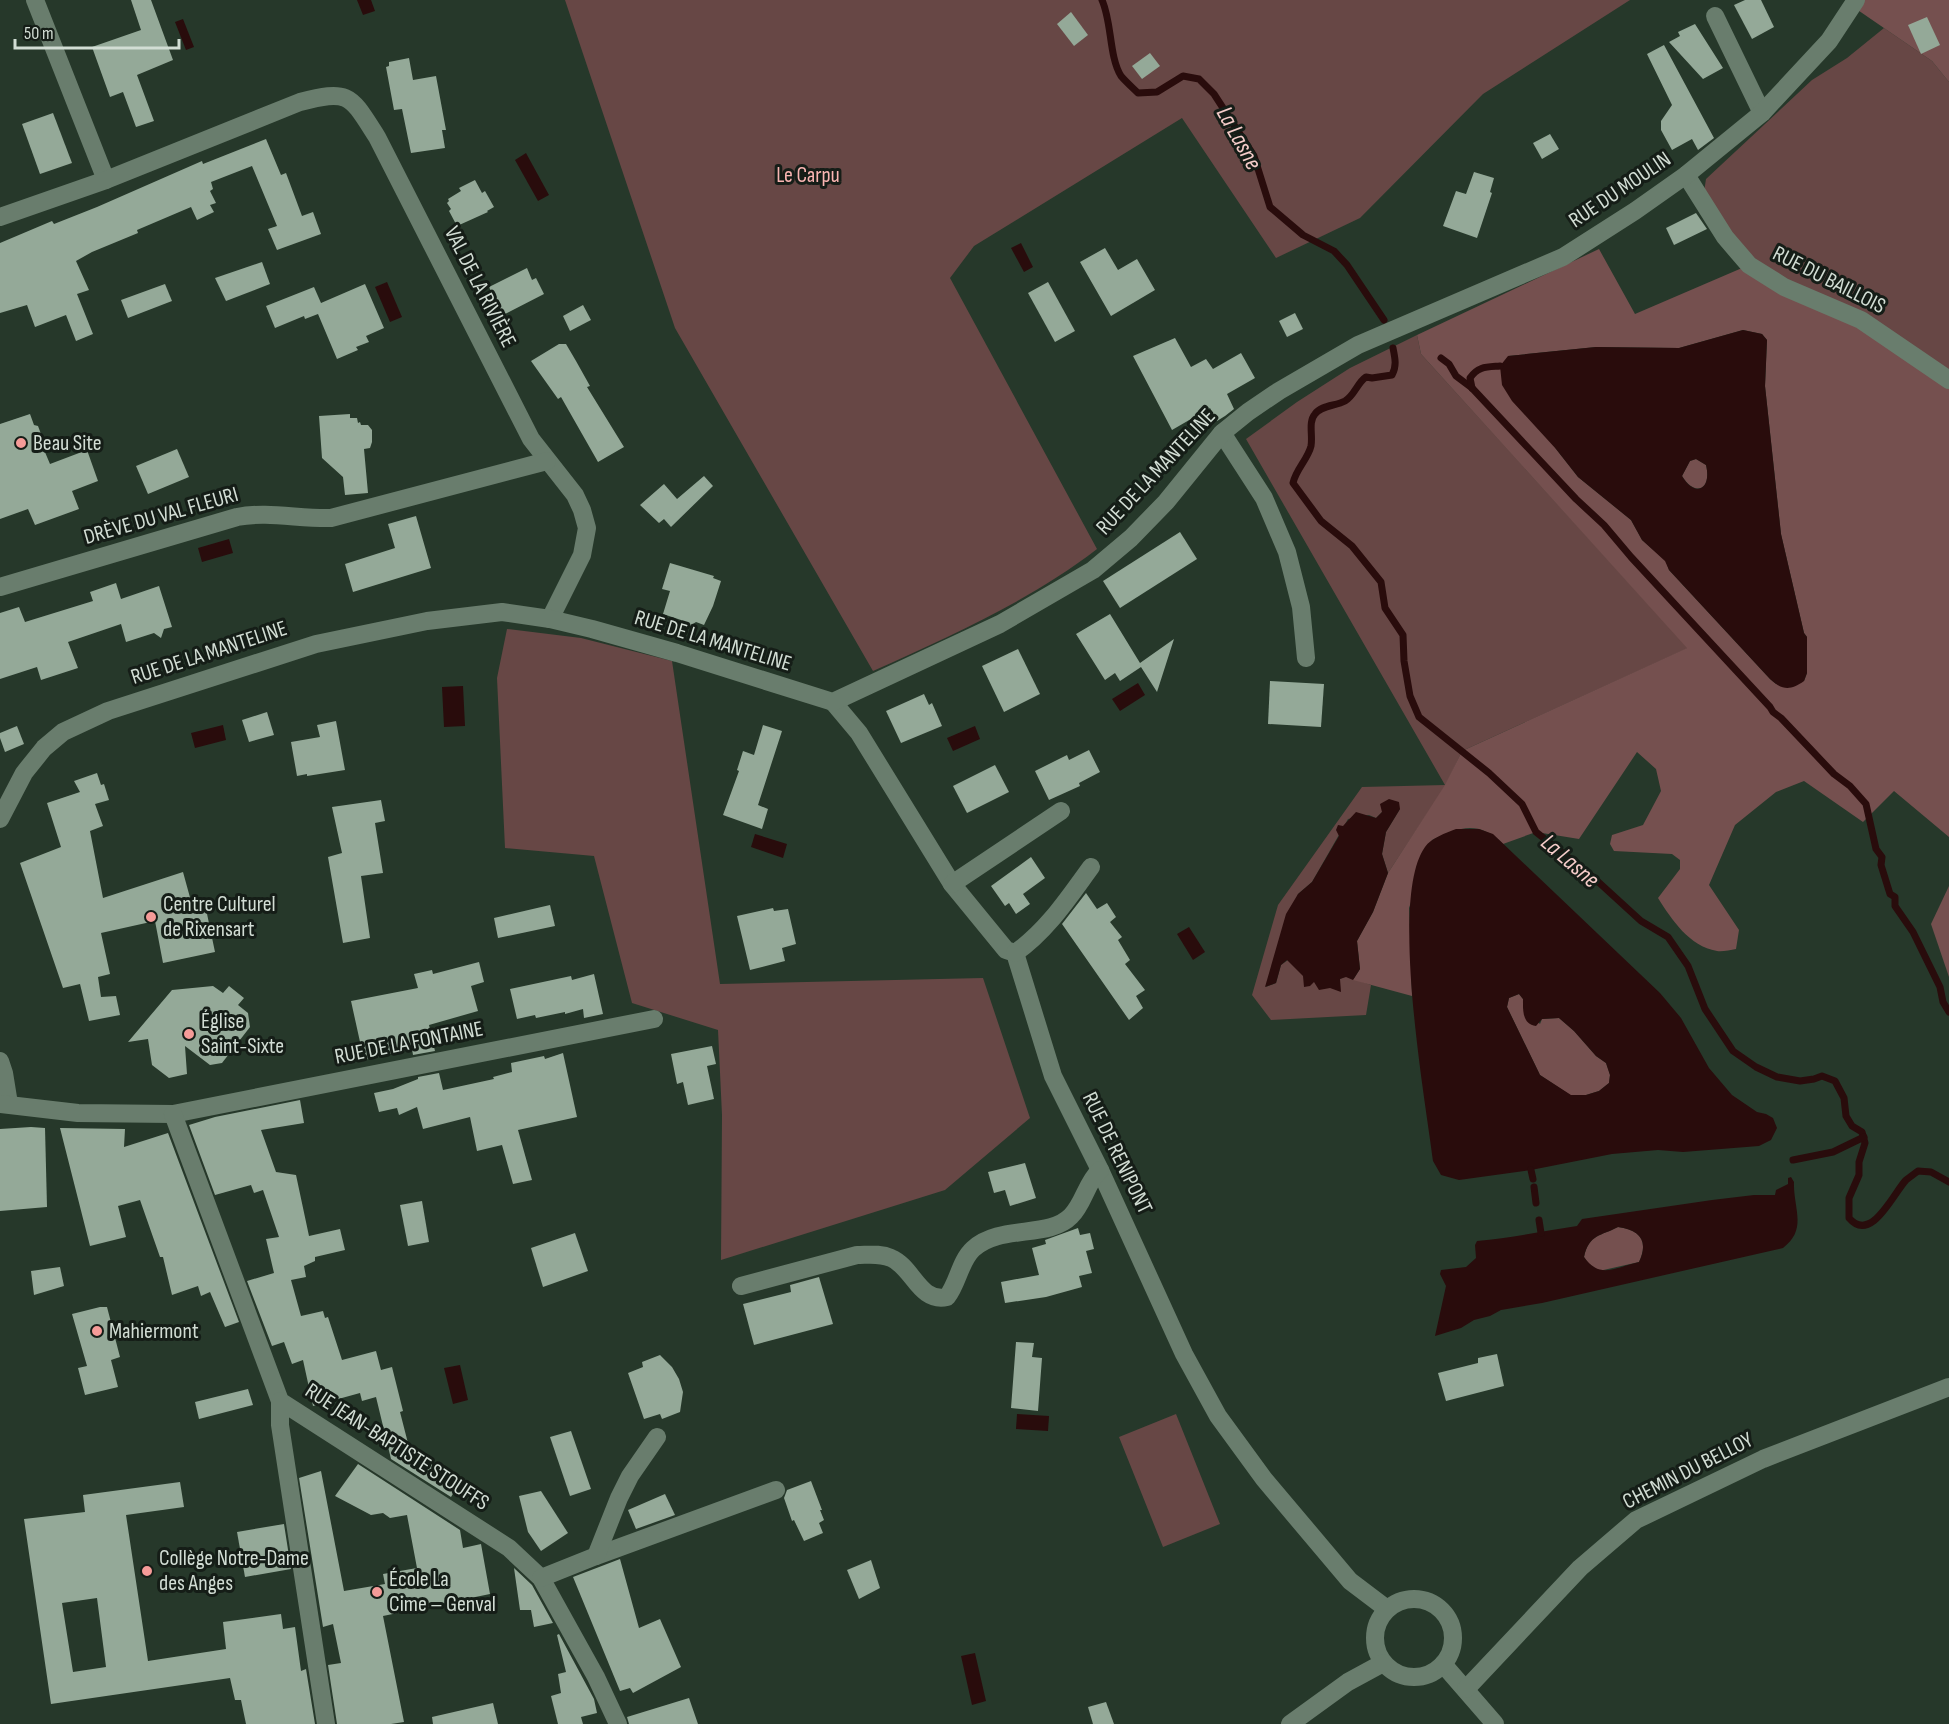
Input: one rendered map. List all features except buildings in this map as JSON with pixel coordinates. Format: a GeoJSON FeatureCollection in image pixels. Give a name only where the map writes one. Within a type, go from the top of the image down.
{"type":"FeatureCollection","features":[{"type":"Feature","properties":{"kind":"street"},"geometry":{"type":"LineString","coordinates":[[35,0],[106,180]]}},
{"type":"Feature","properties":{"kind":"street","name":"RUE DU MOULIN"},"geometry":{"type":"LineString","coordinates":[[1358,345],[1563,256],[1635,211],[1686,175],[1762,113],[1829,41],[1856,0]]}},
{"type":"Feature","properties":{"kind":"street"},"geometry":{"type":"LineString","coordinates":[[1715,16],[1762,113]]}},
{"type":"Feature","properties":{"kind":"street","name":"VAL DE LA RIVIÈRE"},"geometry":{"type":"LineString","coordinates":[[0,218],[106,180],[300,102],[330,94],[353,102],[377,137],[531,439],[575,495],[582,510],[587,528],[582,555],[550,619]]}},
{"type":"Feature","properties":{"kind":"street","name":"RUE DU BAILLOIS"},"geometry":{"type":"LineString","coordinates":[[1686,175],[1725,237],[1749,265],[1784,287],[1861,320],[1949,380]]}},
{"type":"Feature","properties":{"kind":"street","name":"RUE DE LA MANTELINE"},"geometry":{"type":"LineString","coordinates":[[0,819],[24,772],[44,748],[63,732],[108,711],[316,644],[427,621],[502,612],[550,619],[592,628],[833,702],[1000,624],[1093,570],[1131,538],[1166,502],[1222,433],[1279,391],[1358,345]]}},
{"type":"Feature","properties":{"kind":"street"},"geometry":{"type":"LineString","coordinates":[[1222,433],[1264,498],[1287,552],[1301,607],[1306,658]]}},
{"type":"Feature","properties":{"kind":"street","name":"DRÈVE DU VAL FLEURI"},"geometry":{"type":"LineString","coordinates":[[0,587],[254,513],[312,519],[331,518],[546,461]]}},
{"type":"Feature","properties":{"kind":"street"},"geometry":{"type":"LineString","coordinates":[[833,702],[859,734],[952,884],[1006,950],[1016,953],[1027,945],[1055,916],[1092,867]]}},
{"type":"Feature","properties":{"kind":"street"},"geometry":{"type":"LineString","coordinates":[[952,884],[1061,812]]}},
{"type":"Feature","properties":{"kind":"street","name":"RUE DE RENIPONT"},"geometry":{"type":"LineString","coordinates":[[1016,953],[1053,1076],[1100,1170],[1184,1354],[1218,1416],[1264,1479],[1350,1581],[1387,1609]]}},
{"type":"Feature","properties":{"kind":"street","name":"RUE DE LA FONTAINE"},"geometry":{"type":"LineString","coordinates":[[4,1104],[78,1113],[173,1114],[654,1019]]}},
{"type":"Feature","properties":{"kind":"street"},"geometry":{"type":"LineString","coordinates":[[0,1061],[4,1074],[4,1104]]}},
{"type":"Feature","properties":{"kind":"street","name":"RUE JEAN-BAPTISTE STOUFFS"},"geometry":{"type":"LineString","coordinates":[[173,1114],[280,1401],[509,1548],[541,1578],[596,1677],[618,1724]]}},
{"type":"Feature","properties":{"kind":"street"},"geometry":{"type":"LineString","coordinates":[[741,1286],[857,1255],[876,1254],[890,1257],[901,1264],[924,1292],[940,1299],[947,1297],[953,1290],[970,1251],[982,1242],[997,1236],[1054,1226],[1071,1217],[1094,1175],[1100,1170]]}},
{"type":"Feature","properties":{"kind":"street","name":"CHEMIN DU BELLOY"},"geometry":{"type":"LineString","coordinates":[[1466,1689],[1580,1568],[1636,1520],[1763,1459],[1949,1387]]}},
{"type":"Feature","properties":{"kind":"street"},"geometry":{"type":"LineString","coordinates":[[280,1401],[280,1425],[326,1724]]}},
{"type":"Feature","properties":{"kind":"street"},"geometry":{"type":"LineString","coordinates":[[596,1557],[630,1476],[657,1437]]}},
{"type":"Feature","properties":{"kind":"street"},"geometry":{"type":"LineString","coordinates":[[541,1578],[776,1490]]}},
{"type":"Feature","properties":{"kind":"street"},"geometry":{"type":"LineString","coordinates":[[1411,1599],[1425,1600],[1437,1606],[1446,1616],[1453,1640],[1450,1653],[1435,1672],[1413,1678],[1401,1676],[1391,1671],[1383,1663],[1376,1650],[1374,1635],[1378,1621],[1387,1609],[1399,1602],[1411,1599]]}},
{"type":"Feature","properties":{"kind":"street"},"geometry":{"type":"LineString","coordinates":[[1290,1724],[1348,1682],[1383,1663]]}},
{"type":"Feature","properties":{"kind":"street"},"geometry":{"type":"LineString","coordinates":[[1443,1664],[1495,1724]]}},
{"type":"Feature","properties":{"kind":"green space","name":"Le Carpu"},"geometry":{"type":"Polygon","coordinates":[[[565,0],[1630,0],[1483,94],[1360,218],[1276,258],[1182,118],[974,246],[950,278],[1097,549],[1017,601],[960,631],[873,671],[675,328],[565,0]]]}},
{"type":"Feature","properties":{"kind":"green space"},"geometry":{"type":"Polygon","coordinates":[[[1884,28],[1932,61],[1949,82],[1949,380],[1749,265],[1704,192],[1706,179],[1812,80],[1847,58],[1884,28]]]}},
{"type":"Feature","properties":{"kind":"green space"},"geometry":{"type":"Polygon","coordinates":[[[1417,335],[1421,354],[1688,648],[1462,751],[1446,785],[1388,873],[1382,854],[1386,832],[1400,809],[1382,812],[1376,818],[1369,815],[1348,819],[1312,882],[1298,894],[1266,987],[1276,983],[1281,965],[1288,960],[1304,976],[1340,991],[1340,979],[1346,976],[1371,985],[1366,1015],[1271,1020],[1252,995],[1278,905],[1362,787],[1445,785],[1246,439],[1297,402],[1350,368],[1417,335]]]}},
{"type":"Feature","properties":{"kind":"green space"},"geometry":{"type":"Polygon","coordinates":[[[507,629],[581,638],[672,661],[720,984],[983,978],[1030,1118],[945,1190],[721,1260],[722,1115],[718,1030],[632,1003],[594,856],[505,848],[497,678],[507,629]]]}},
{"type":"Feature","properties":{"kind":"green space"},"geometry":{"type":"Polygon","coordinates":[[[1176,1414],[1220,1524],[1163,1547],[1119,1437],[1176,1414]]]}},
{"type":"Feature","properties":{"kind":"shaded area"},"geometry":{"type":"Polygon","coordinates":[[[357,0],[371,0],[375,11],[363,15],[357,0]]]}},
{"type":"Feature","properties":{"kind":"shaded area"},"geometry":{"type":"Polygon","coordinates":[[[1851,0],[1949,0],[1949,82],[1932,61],[1849,4],[1851,0]]]}},
{"type":"Feature","properties":{"kind":"shaded area"},"geometry":{"type":"Polygon","coordinates":[[[183,19],[194,47],[186,50],[175,22],[183,19]]]}},
{"type":"Feature","properties":{"kind":"shaded area"},"geometry":{"type":"Polygon","coordinates":[[[526,153],[549,195],[538,201],[515,160],[526,153]]]}},
{"type":"Feature","properties":{"kind":"shaded area"},"geometry":{"type":"Polygon","coordinates":[[[1021,243],[1033,267],[1024,272],[1011,248],[1021,243]]]}},
{"type":"Feature","properties":{"kind":"shaded area"},"geometry":{"type":"Polygon","coordinates":[[[1599,249],[1635,314],[1749,265],[1949,380],[1949,837],[1894,791],[1863,822],[1804,781],[1776,792],[1735,825],[1709,885],[1739,930],[1736,949],[1717,951],[1698,944],[1682,931],[1658,898],[1680,869],[1680,860],[1672,854],[1614,851],[1610,844],[1612,835],[1643,825],[1661,791],[1656,769],[1637,752],[1579,839],[1536,832],[1503,844],[1486,831],[1469,828],[1460,829],[1432,840],[1409,908],[1412,996],[1353,980],[1360,969],[1357,941],[1373,912],[1388,873],[1445,785],[1462,751],[1687,648],[1421,354],[1417,335],[1599,249]],[[1743,330],[1679,348],[1596,347],[1508,356],[1556,449],[1578,477],[1631,520],[1642,540],[1666,561],[1669,570],[1776,684],[1804,681],[1807,673],[1807,637],[1804,633],[1781,534],[1765,386],[1767,340],[1762,334],[1743,330]]]}},
{"type":"Feature","properties":{"kind":"shaded area"},"geometry":{"type":"Polygon","coordinates":[[[387,282],[402,317],[390,322],[375,287],[387,282]]]}},
{"type":"Feature","properties":{"kind":"shaded area"},"geometry":{"type":"Polygon","coordinates":[[[1743,330],[1762,334],[1767,340],[1765,386],[1781,534],[1804,633],[1807,637],[1807,673],[1804,681],[1790,688],[1782,687],[1770,679],[1669,570],[1665,561],[1642,540],[1631,520],[1578,477],[1512,401],[1502,385],[1500,366],[1508,356],[1596,347],[1679,348],[1743,330]],[[1696,459],[1690,461],[1682,476],[1692,487],[1701,488],[1707,480],[1706,465],[1696,459]]]}},
{"type":"Feature","properties":{"kind":"shaded area"},"geometry":{"type":"Polygon","coordinates":[[[1696,459],[1706,465],[1707,480],[1701,488],[1692,487],[1682,476],[1690,461],[1696,459]]]}},
{"type":"Feature","properties":{"kind":"shaded area"},"geometry":{"type":"Polygon","coordinates":[[[229,539],[233,553],[202,562],[198,548],[229,539]]]}},
{"type":"Feature","properties":{"kind":"shaded area"},"geometry":{"type":"Polygon","coordinates":[[[1138,683],[1145,695],[1120,711],[1112,699],[1138,683]]]}},
{"type":"Feature","properties":{"kind":"shaded area"},"geometry":{"type":"Polygon","coordinates":[[[463,686],[465,726],[444,727],[442,687],[463,686]]]}},
{"type":"Feature","properties":{"kind":"shaded area"},"geometry":{"type":"Polygon","coordinates":[[[223,725],[226,740],[195,748],[191,733],[223,725]]]}},
{"type":"Feature","properties":{"kind":"shaded area"},"geometry":{"type":"Polygon","coordinates":[[[975,726],[980,739],[953,751],[947,738],[975,726]]]}},
{"type":"Feature","properties":{"kind":"shaded area"},"geometry":{"type":"Polygon","coordinates":[[[1389,799],[1399,802],[1400,809],[1386,832],[1382,854],[1388,873],[1373,912],[1357,941],[1360,969],[1353,980],[1346,977],[1340,979],[1341,992],[1330,988],[1319,990],[1314,982],[1304,987],[1303,976],[1287,960],[1281,965],[1276,983],[1265,987],[1286,914],[1298,894],[1312,882],[1339,836],[1336,830],[1338,825],[1343,826],[1356,812],[1376,818],[1382,812],[1380,804],[1389,799]]]}},
{"type":"Feature","properties":{"kind":"shaded area"},"geometry":{"type":"Polygon","coordinates":[[[1456,829],[1479,829],[1493,834],[1660,993],[1681,1018],[1709,1068],[1732,1095],[1757,1112],[1773,1118],[1777,1128],[1771,1140],[1759,1146],[1683,1152],[1658,1150],[1612,1154],[1531,1170],[1459,1180],[1441,1175],[1433,1161],[1417,1047],[1412,999],[1410,908],[1415,872],[1425,847],[1435,838],[1456,829]],[[1519,994],[1509,998],[1507,1007],[1540,1075],[1571,1095],[1586,1095],[1599,1091],[1609,1083],[1610,1075],[1606,1063],[1596,1056],[1559,1018],[1542,1019],[1536,1026],[1531,1025],[1524,1016],[1523,999],[1519,994]]]}},
{"type":"Feature","properties":{"kind":"shaded area"},"geometry":{"type":"Polygon","coordinates":[[[755,834],[787,844],[783,858],[751,847],[755,834]]]}},
{"type":"Feature","properties":{"kind":"shaded area"},"geometry":{"type":"Polygon","coordinates":[[[1949,886],[1949,977],[1931,924],[1949,886]]]}},
{"type":"Feature","properties":{"kind":"shaded area"},"geometry":{"type":"Polygon","coordinates":[[[1189,927],[1205,952],[1193,960],[1177,934],[1189,927]]]}},
{"type":"Feature","properties":{"kind":"shaded area"},"geometry":{"type":"Polygon","coordinates":[[[1519,994],[1523,999],[1523,1008],[1540,1024],[1542,1019],[1559,1018],[1574,1031],[1596,1056],[1606,1063],[1610,1075],[1609,1083],[1599,1091],[1586,1095],[1570,1095],[1540,1075],[1507,1007],[1509,998],[1519,994]]]}},
{"type":"Feature","properties":{"kind":"shaded area"},"geometry":{"type":"Polygon","coordinates":[[[1791,1177],[1794,1182],[1798,1218],[1791,1241],[1783,1248],[1542,1303],[1501,1310],[1490,1316],[1474,1320],[1461,1328],[1435,1336],[1446,1286],[1440,1274],[1441,1270],[1466,1267],[1476,1258],[1477,1241],[1577,1226],[1582,1219],[1712,1200],[1775,1195],[1776,1190],[1788,1184],[1788,1178],[1791,1177]],[[1618,1227],[1596,1237],[1586,1249],[1584,1257],[1590,1264],[1602,1270],[1616,1269],[1639,1262],[1643,1242],[1637,1234],[1618,1227]]]}},
{"type":"Feature","properties":{"kind":"shaded area"},"geometry":{"type":"Polygon","coordinates":[[[1618,1227],[1637,1234],[1643,1242],[1639,1262],[1599,1271],[1584,1257],[1586,1249],[1596,1237],[1618,1227]]]}},
{"type":"Feature","properties":{"kind":"shaded area"},"geometry":{"type":"Polygon","coordinates":[[[460,1365],[468,1400],[453,1404],[444,1368],[460,1365]]]}},
{"type":"Feature","properties":{"kind":"shaded area"},"geometry":{"type":"Polygon","coordinates":[[[1017,1414],[1049,1416],[1048,1431],[1016,1429],[1017,1414]]]}},
{"type":"Feature","properties":{"kind":"shaded area"},"geometry":{"type":"Polygon","coordinates":[[[975,1653],[986,1701],[972,1705],[961,1656],[975,1653]]]}},
{"type":"Feature","properties":{"kind":"waterway","name":"La Lasne"},"geometry":{"type":"LineString","coordinates":[[1102,0],[1108,18],[1114,59],[1121,76],[1138,93],[1157,92],[1183,76],[1199,79],[1214,94],[1254,156],[1270,207],[1303,235],[1334,251],[1347,265],[1384,320]]}},
{"type":"Feature","properties":{"kind":"waterway","name":"La Lasne"},"geometry":{"type":"LineString","coordinates":[[1393,348],[1395,365],[1392,375],[1366,377],[1345,401],[1321,409],[1315,414],[1312,421],[1311,446],[1293,483],[1321,521],[1352,546],[1381,582],[1385,608],[1403,635],[1404,661],[1410,696],[1419,717],[1489,773],[1522,804],[1536,832],[1594,878],[1641,921],[1668,937],[1688,966],[1705,1009],[1733,1051],[1756,1067],[1777,1077],[1800,1081],[1822,1076],[1835,1081],[1844,1098],[1846,1116],[1852,1126],[1862,1132],[1865,1143],[1859,1162],[1859,1175],[1849,1198],[1849,1218],[1857,1224],[1865,1225],[1873,1221],[1881,1214],[1906,1180],[1918,1171],[1931,1172],[1949,1182]]}},
{"type":"Feature","properties":{"kind":"waterway"},"geometry":{"type":"LineString","coordinates":[[1441,358],[1576,499],[1604,525],[1773,712],[1866,804],[1876,849],[1882,857],[1881,865],[1890,894],[1895,897],[1895,906],[1913,932],[1940,987],[1943,1002],[1949,1012]]}},
{"type":"Feature","properties":{"kind":"waterway"},"geometry":{"type":"LineString","coordinates":[[1472,388],[1470,378],[1476,371],[1500,366]]}},
{"type":"Feature","properties":{"kind":"waterway"},"geometry":{"type":"LineString","coordinates":[[1793,1160],[1833,1152],[1864,1137]]}},
{"type":"Feature","properties":{"kind":"waterway"},"geometry":{"type":"LineString","coordinates":[[1531,1170],[1533,1179]]}},
{"type":"Feature","properties":{"kind":"waterway"},"geometry":{"type":"LineString","coordinates":[[1534,1187],[1536,1203]]}},
{"type":"Feature","properties":{"kind":"waterway"},"geometry":{"type":"LineString","coordinates":[[1539,1220],[1541,1233]]}},
{"type":"Feature","properties":{"kind":"place","name":"Beau Site"},"geometry":{"type":"Point","coordinates":[21,443]}},
{"type":"Feature","properties":{"kind":"place","name":"Centre Culturel de Rixensart"},"geometry":{"type":"Point","coordinates":[151,917]}},
{"type":"Feature","properties":{"kind":"place","name":"Église Saint-Sixte"},"geometry":{"type":"Point","coordinates":[189,1034]}},
{"type":"Feature","properties":{"kind":"place","name":"Mahiermont"},"geometry":{"type":"Point","coordinates":[97,1331]}},
{"type":"Feature","properties":{"kind":"place","name":"Collège Notre-Dame des Anges"},"geometry":{"type":"Point","coordinates":[147,1571]}},
{"type":"Feature","properties":{"kind":"place","name":"École La Cime – Genval"},"geometry":{"type":"Point","coordinates":[377,1592]}}]}
